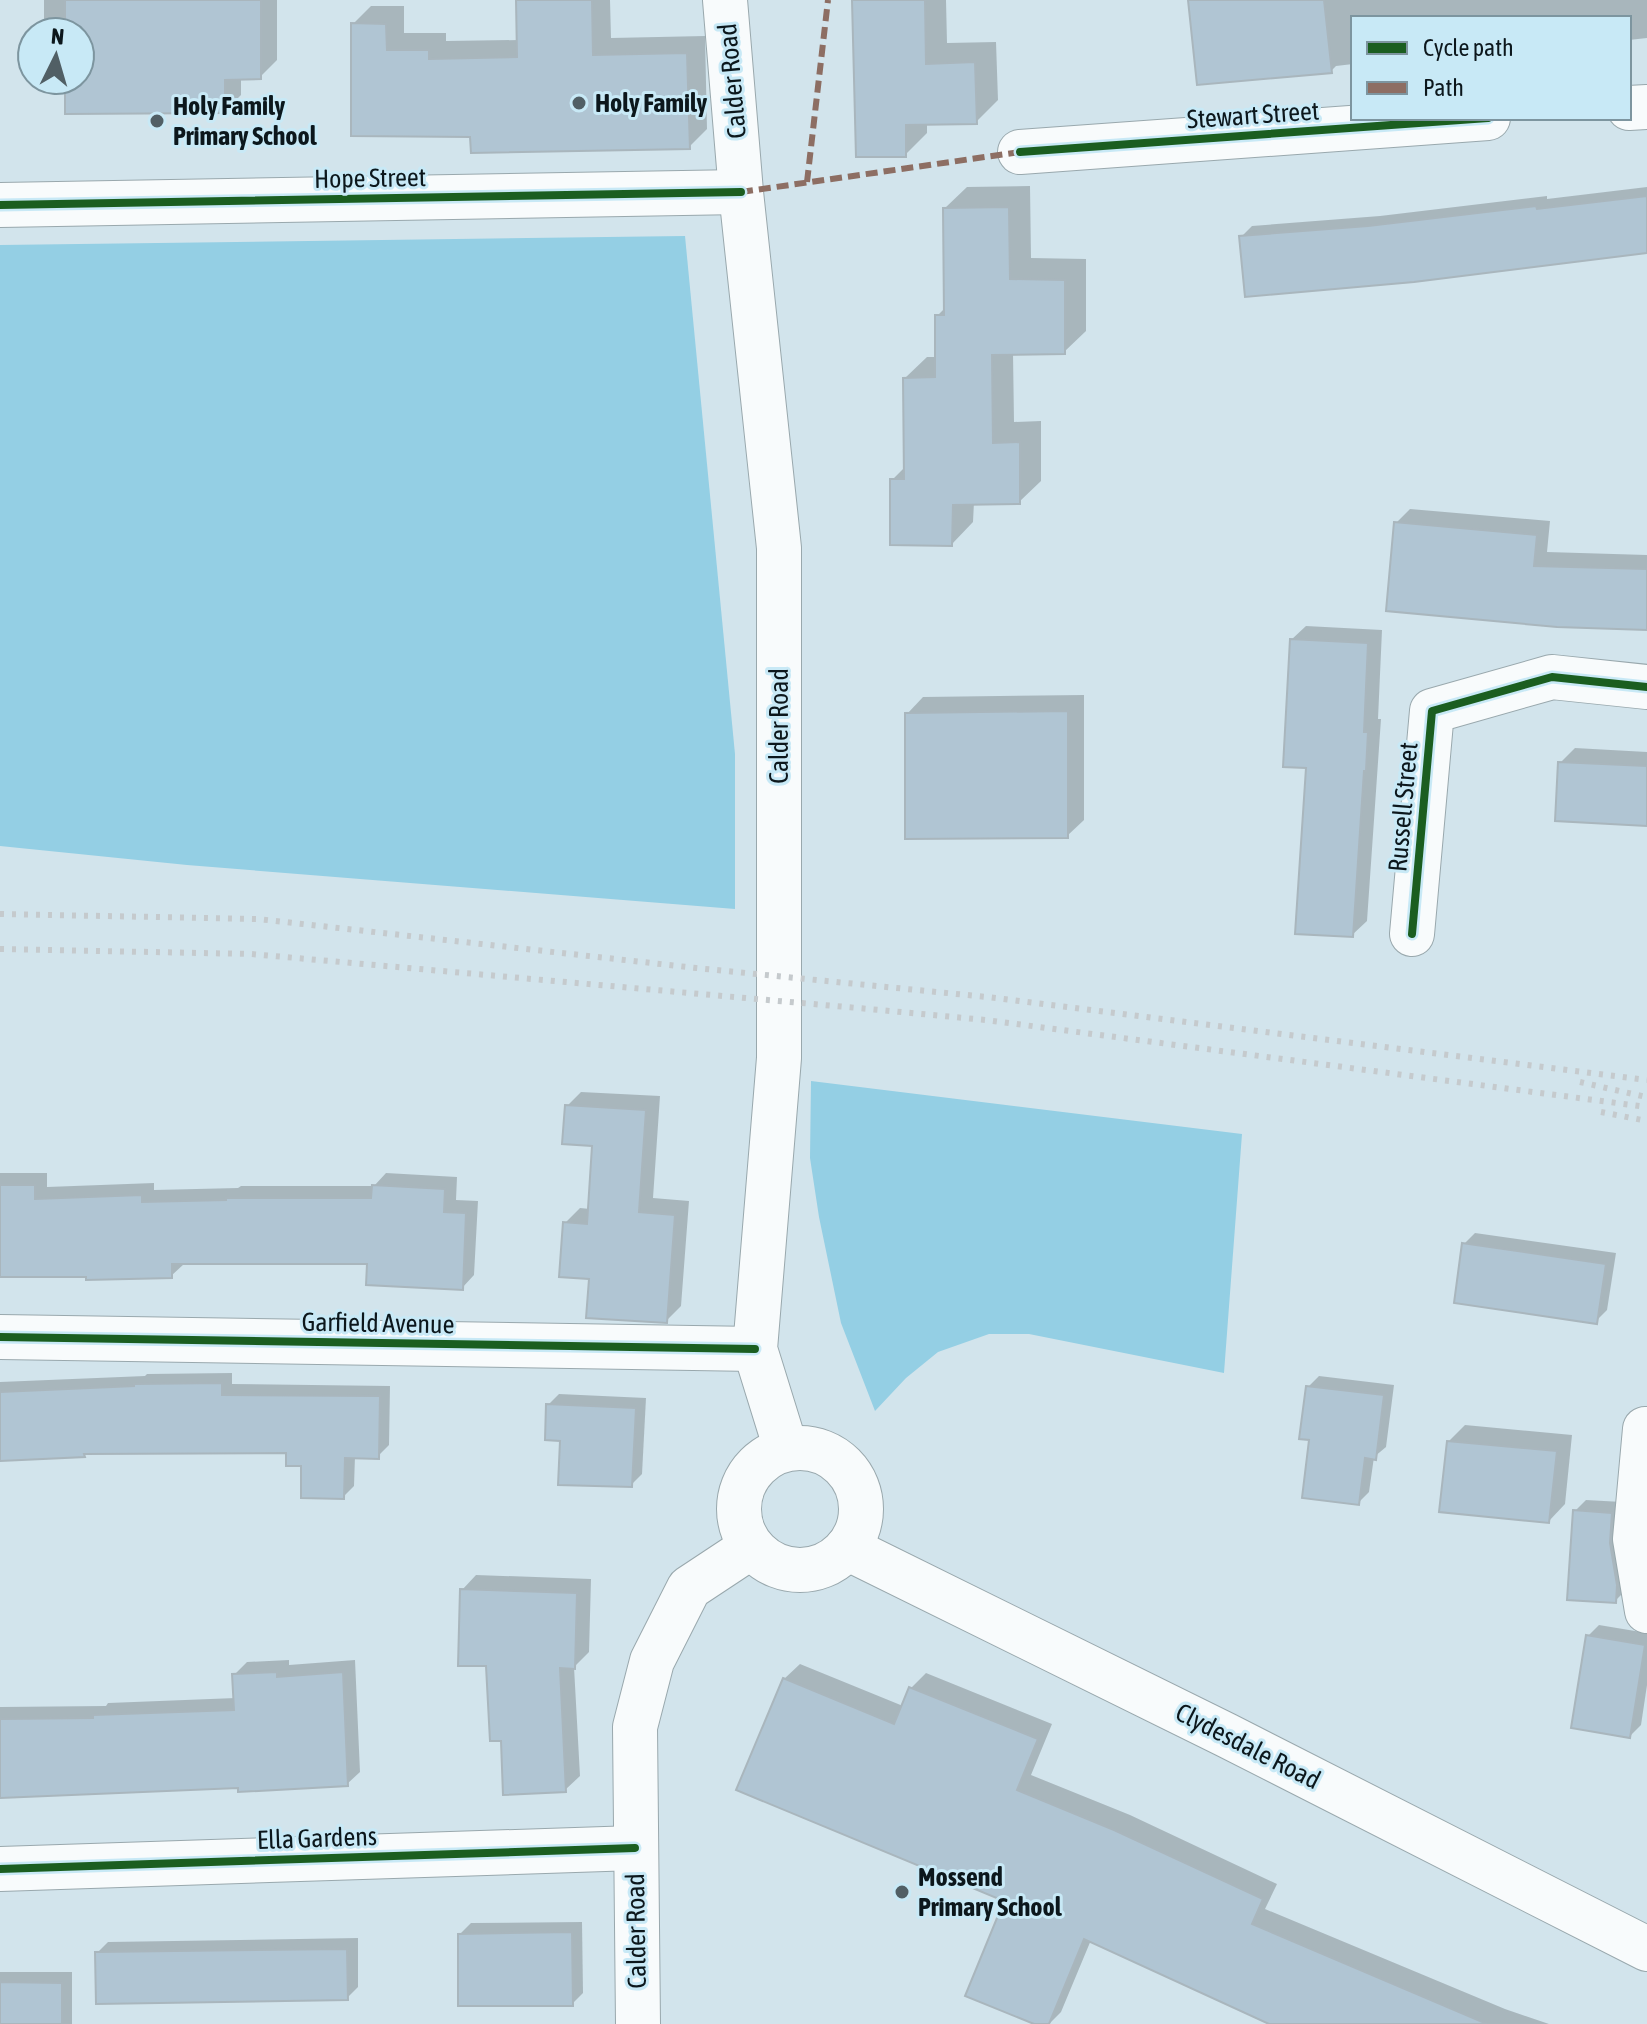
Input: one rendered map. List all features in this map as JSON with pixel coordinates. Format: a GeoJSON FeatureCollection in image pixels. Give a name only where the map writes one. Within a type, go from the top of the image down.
{"type":"FeatureCollection","features":[{"type":"Feature","properties":{"kind":"street","name":"Calder Road"},"geometry":{"type":"LineString","coordinates":[[725,0],[741,192],[779,548],[779,1058],[755,1349],[786,1449]]}},
{"type":"Feature","properties":{"kind":"street","name":"Stewart Street"},"geometry":{"type":"LineString","coordinates":[[1020,152],[1460,120]]}},
{"type":"Feature","properties":{"kind":"street","name":"Hope Street"},"geometry":{"type":"LineString","coordinates":[[0,205],[741,192]]}},
{"type":"Feature","properties":{"kind":"street","name":"Russell Street"},"geometry":{"type":"LineString","coordinates":[[1412,934],[1432,711],[1552,677],[1647,687]]}},
{"type":"Feature","properties":{"kind":"street","name":"Garfield Avenue"},"geometry":{"type":"LineString","coordinates":[[0,1337],[755,1349]]}},
{"type":"Feature","properties":{"kind":"street"},"geometry":{"type":"LineString","coordinates":[[1647,1430],[1635,1539],[1647,1611]]}},
{"type":"Feature","properties":{"kind":"street"},"geometry":{"type":"LineString","coordinates":[[786,1449],[825,1453],[841,1464],[853,1479],[860,1497],[861,1515],[847,1548],[833,1560],[817,1568],[799,1571],[781,1568],[764,1560],[751,1547],[741,1529],[739,1509],[742,1489],[752,1471],[767,1457],[786,1449]]}},
{"type":"Feature","properties":{"kind":"street","name":"Calder Road"},"geometry":{"type":"LineString","coordinates":[[638,2024],[635,1727],[652,1661],[689,1588],[751,1547]]}},
{"type":"Feature","properties":{"kind":"street","name":"Clydesdale Road"},"geometry":{"type":"LineString","coordinates":[[847,1548],[1239,1741],[1647,1949]]}},
{"type":"Feature","properties":{"kind":"street","name":"Ella Gardens"},"geometry":{"type":"LineString","coordinates":[[0,1869],[635,1848]]}},
{"type":"Feature","properties":{"kind":"shaded area"},"geometry":{"type":"Polygon","coordinates":[[[685,236],[735,754],[735,909],[187,865],[0,846],[0,245],[685,236]]]}},
{"type":"Feature","properties":{"kind":"shaded area"},"geometry":{"type":"Polygon","coordinates":[[[811,1081],[1242,1134],[1224,1373],[1029,1334],[989,1334],[938,1352],[906,1378],[875,1411],[841,1323],[819,1217],[810,1158],[811,1081]]]}},
{"type":"Feature","properties":{"kind":"building"},"geometry":{"type":"Polygon","coordinates":[[[65,0],[261,0],[261,79],[225,80],[225,113],[65,114],[65,96],[96,96],[96,16],[65,16],[65,0]]]}},
{"type":"Feature","properties":{"kind":"building"},"geometry":{"type":"Polygon","coordinates":[[[516,0],[592,0],[593,55],[687,53],[690,149],[471,153],[470,137],[351,136],[351,23],[386,24],[387,50],[429,50],[429,59],[517,57],[516,0]]]}},
{"type":"Feature","properties":{"kind":"building"},"geometry":{"type":"Polygon","coordinates":[[[852,0],[925,0],[926,64],[975,62],[977,124],[906,125],[906,157],[856,157],[852,0]]]}},
{"type":"Feature","properties":{"kind":"building"},"geometry":{"type":"Polygon","coordinates":[[[1188,0],[1324,0],[1332,73],[1197,85],[1188,0]]]}},
{"type":"Feature","properties":{"kind":"building"},"geometry":{"type":"Polygon","coordinates":[[[1647,196],[1647,253],[1414,282],[1245,297],[1239,236],[1368,226],[1647,196]]]}},
{"type":"Feature","properties":{"kind":"building"},"geometry":{"type":"Polygon","coordinates":[[[1009,207],[1010,279],[1065,280],[1065,354],[992,355],[993,443],[1020,442],[1020,504],[953,505],[952,546],[890,545],[890,479],[904,479],[903,378],[935,377],[935,315],[944,315],[943,208],[1009,207]]]}},
{"type":"Feature","properties":{"kind":"building"},"geometry":{"type":"Polygon","coordinates":[[[1394,522],[1537,535],[1534,566],[1647,569],[1647,630],[1557,627],[1386,611],[1394,522]]]}},
{"type":"Feature","properties":{"kind":"building"},"geometry":{"type":"Polygon","coordinates":[[[1290,639],[1368,643],[1364,732],[1368,732],[1353,937],[1295,934],[1306,768],[1283,767],[1290,639]]]}},
{"type":"Feature","properties":{"kind":"building"},"geometry":{"type":"Polygon","coordinates":[[[1068,711],[1068,838],[905,839],[905,713],[1068,711]]]}},
{"type":"Feature","properties":{"kind":"building"},"geometry":{"type":"Polygon","coordinates":[[[1558,762],[1647,766],[1647,826],[1555,821],[1558,762]]]}},
{"type":"Feature","properties":{"kind":"building"},"geometry":{"type":"Polygon","coordinates":[[[565,1105],[646,1110],[639,1212],[675,1215],[667,1323],[586,1318],[589,1279],[559,1277],[563,1222],[587,1224],[592,1146],[562,1144],[565,1105]]]}},
{"type":"Feature","properties":{"kind":"building"},"geometry":{"type":"Polygon","coordinates":[[[0,1185],[35,1185],[35,1199],[142,1195],[142,1202],[226,1198],[371,1198],[372,1185],[445,1189],[444,1212],[466,1213],[463,1290],[366,1285],[367,1264],[172,1264],[172,1278],[86,1280],[86,1277],[0,1277],[0,1185]]]}},
{"type":"Feature","properties":{"kind":"building"},"geometry":{"type":"Polygon","coordinates":[[[1462,1243],[1606,1264],[1597,1324],[1454,1303],[1462,1243]]]}},
{"type":"Feature","properties":{"kind":"building"},"geometry":{"type":"Polygon","coordinates":[[[222,1383],[222,1395],[380,1396],[379,1459],[345,1458],[344,1499],[301,1498],[301,1466],[286,1466],[286,1453],[84,1454],[85,1457],[0,1461],[0,1392],[134,1384],[222,1383]]]}},
{"type":"Feature","properties":{"kind":"building"},"geometry":{"type":"Polygon","coordinates":[[[1306,1386],[1384,1395],[1376,1460],[1365,1458],[1359,1505],[1302,1498],[1309,1440],[1299,1439],[1306,1386]]]}},
{"type":"Feature","properties":{"kind":"building"},"geometry":{"type":"Polygon","coordinates":[[[546,1404],[636,1408],[632,1487],[558,1485],[560,1441],[545,1440],[546,1404]]]}},
{"type":"Feature","properties":{"kind":"building"},"geometry":{"type":"Polygon","coordinates":[[[1447,1441],[1557,1451],[1549,1523],[1439,1512],[1447,1441]]]}},
{"type":"Feature","properties":{"kind":"building"},"geometry":{"type":"Polygon","coordinates":[[[1573,1510],[1612,1513],[1610,1543],[1617,1585],[1616,1603],[1567,1600],[1573,1510]]]}},
{"type":"Feature","properties":{"kind":"building"},"geometry":{"type":"Polygon","coordinates":[[[460,1589],[577,1593],[575,1669],[560,1668],[566,1792],[503,1795],[501,1741],[490,1741],[486,1666],[458,1666],[460,1589]]]}},
{"type":"Feature","properties":{"kind":"building"},"geometry":{"type":"Polygon","coordinates":[[[1586,1635],[1645,1645],[1630,1738],[1571,1728],[1586,1635]]]}},
{"type":"Feature","properties":{"kind":"building"},"geometry":{"type":"Polygon","coordinates":[[[277,1672],[277,1677],[343,1672],[348,1786],[0,1798],[0,1719],[93,1718],[93,1715],[234,1710],[232,1674],[277,1672]]]}},
{"type":"Feature","properties":{"kind":"building"},"geometry":{"type":"Polygon","coordinates":[[[783,1678],[894,1724],[909,1687],[1038,1739],[1017,1790],[1114,1830],[1263,1899],[1252,1924],[1487,2024],[1269,2024],[1084,1939],[1049,2024],[1034,2024],[965,1996],[1004,1901],[736,1790],[783,1678]]]}},
{"type":"Feature","properties":{"kind":"building"},"geometry":{"type":"Polygon","coordinates":[[[572,1932],[573,2006],[458,2006],[458,1934],[572,1932]]]}},
{"type":"Feature","properties":{"kind":"building"},"geometry":{"type":"Polygon","coordinates":[[[347,1949],[348,2000],[96,2004],[95,1952],[347,1949]]]}},
{"type":"Feature","properties":{"kind":"building"},"geometry":{"type":"Polygon","coordinates":[[[0,1982],[62,1983],[62,2024],[0,2024],[0,1982]]]}},
{"type":"Feature","properties":{"kind":"railway"},"geometry":{"type":"LineString","coordinates":[[0,914],[258,919],[987,997],[1647,1080]]}},
{"type":"Feature","properties":{"kind":"railway"},"geometry":{"type":"LineString","coordinates":[[0,949],[251,954],[986,1020],[1647,1107]]}},
{"type":"Feature","properties":{"kind":"railway"},"geometry":{"type":"LineString","coordinates":[[1580,1082],[1646,1097]]}},
{"type":"Feature","properties":{"kind":"railway"},"geometry":{"type":"LineString","coordinates":[[1601,1112],[1647,1121]]}},
{"type":"Feature","properties":{"kind":"marked path"},"geometry":{"type":"LineString","coordinates":[[807,182],[828,0]]}},
{"type":"Feature","properties":{"kind":"marked path"},"geometry":{"type":"LineString","coordinates":[[741,192],[1020,152]]}},
{"type":"Feature","properties":{"kind":"cycle path"},"geometry":{"type":"LineString","coordinates":[[1020,152],[1460,120]]}},
{"type":"Feature","properties":{"kind":"cycle path"},"geometry":{"type":"LineString","coordinates":[[0,205],[741,192]]}},
{"type":"Feature","properties":{"kind":"cycle path"},"geometry":{"type":"LineString","coordinates":[[1412,934],[1432,711],[1552,677],[1647,687]]}},
{"type":"Feature","properties":{"kind":"cycle path"},"geometry":{"type":"LineString","coordinates":[[0,1337],[755,1349]]}},
{"type":"Feature","properties":{"kind":"cycle path"},"geometry":{"type":"LineString","coordinates":[[0,1869],[635,1848]]}},
{"type":"Feature","properties":{"kind":"place","name":"Holy Family"},"geometry":{"type":"Point","coordinates":[579,103]}},
{"type":"Feature","properties":{"kind":"place","name":"Holy Family Primary School"},"geometry":{"type":"Point","coordinates":[157,121]}},
{"type":"Feature","properties":{"kind":"place","name":"Mossend Primary School"},"geometry":{"type":"Point","coordinates":[902,1892]}}]}
